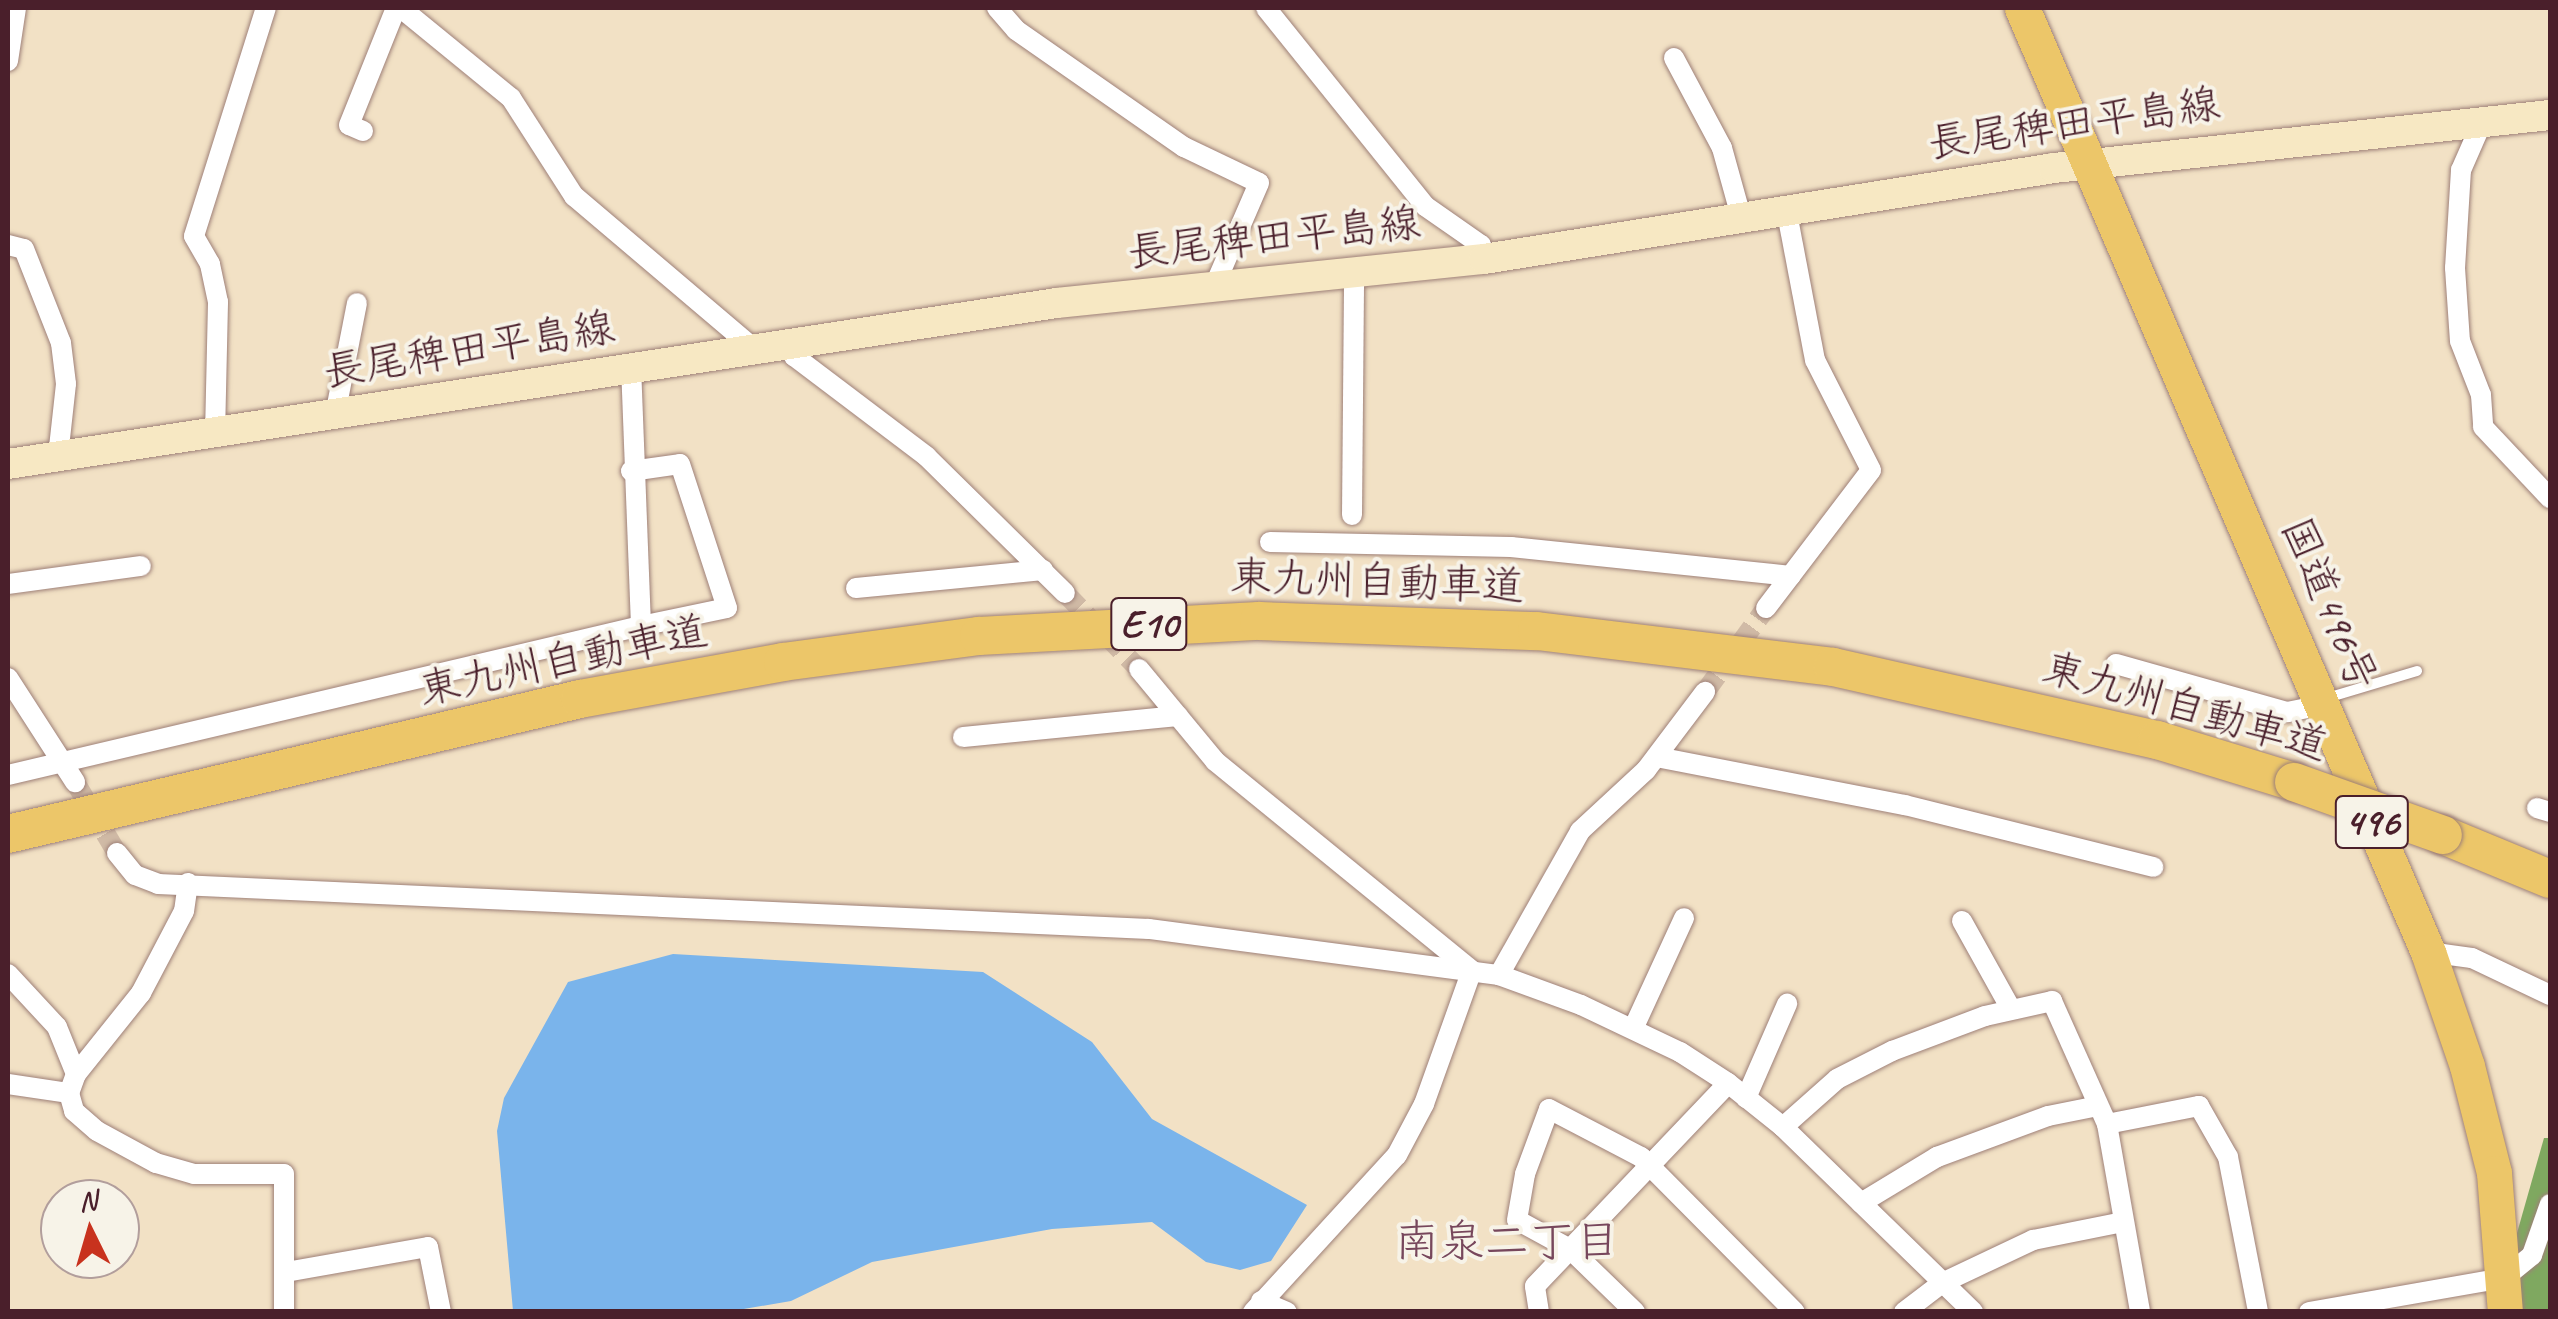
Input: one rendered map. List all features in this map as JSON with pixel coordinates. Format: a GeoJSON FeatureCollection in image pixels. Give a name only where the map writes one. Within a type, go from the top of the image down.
{"type":"FeatureCollection","features":[{"type":"Feature","properties":{"kind":"highway","name":"国道496号"},"geometry":{"type":"LineString","coordinates":[[2022,8],[2093,163],[2428,952],[2468,1066],[2494,1173],[2504,1295]]}},
{"type":"Feature","properties":{"kind":"highway","name":"東九州自動車道"},"geometry":{"type":"LineString","coordinates":[[8,834],[580,699],[782,662],[979,636],[1259,621],[1537,631],[1833,667],[2119,730],[2294,782],[2443,835],[2550,879]]}},
{"type":"Feature","properties":{"kind":"main road","name":"長尾稗田平島線"},"geometry":{"type":"LineString","coordinates":[[8,464],[751,346],[1214,287],[1484,259],[2093,163],[2550,114]]}},
{"type":"Feature","properties":{"kind":"street"},"geometry":{"type":"LineString","coordinates":[[8,62],[16,8]]}},
{"type":"Feature","properties":{"kind":"street"},"geometry":{"type":"LineString","coordinates":[[215,434],[218,302],[210,264],[194,236],[266,8]]}},
{"type":"Feature","properties":{"kind":"street"},"geometry":{"type":"LineString","coordinates":[[348,125],[398,8],[511,98],[574,196],[751,346]]}},
{"type":"Feature","properties":{"kind":"street"},"geometry":{"type":"LineString","coordinates":[[997,8],[1016,30],[1184,147],[1259,183],[1214,287]]}},
{"type":"Feature","properties":{"kind":"street"},"geometry":{"type":"LineString","coordinates":[[1266,8],[1425,206],[1481,245],[1484,259]]}},
{"type":"Feature","properties":{"kind":"street"},"geometry":{"type":"LineString","coordinates":[[1674,58],[1722,148],[1742,220]]}},
{"type":"Feature","properties":{"kind":"street"},"geometry":{"type":"LineString","coordinates":[[2483,120],[2462,170],[2454,268],[2460,341],[2480,395],[2483,427],[2550,498]]}},
{"type":"Feature","properties":{"kind":"street"},"geometry":{"type":"LineString","coordinates":[[1766,608],[1871,470],[1815,360],[1787,213]]}},
{"type":"Feature","properties":{"kind":"street"},"geometry":{"type":"LineString","coordinates":[[8,245],[24,249],[61,342],[66,384],[58,456]]}},
{"type":"Feature","properties":{"kind":"street"},"geometry":{"type":"LineString","coordinates":[[1352,515],[1354,272]]}},
{"type":"Feature","properties":{"kind":"street"},"geometry":{"type":"LineString","coordinates":[[335,415],[357,302]]}},
{"type":"Feature","properties":{"kind":"street"},"geometry":{"type":"LineString","coordinates":[[789,341],[794,356],[926,456],[1065,593]]}},
{"type":"Feature","properties":{"kind":"street"},"geometry":{"type":"LineString","coordinates":[[631,366],[630,471],[641,626]]}},
{"type":"Feature","properties":{"kind":"street"},"geometry":{"type":"LineString","coordinates":[[8,776],[69,773],[641,626],[726,608],[680,464],[630,471]]}},
{"type":"Feature","properties":{"kind":"street"},"geometry":{"type":"LineString","coordinates":[[1270,542],[1511,547],[1790,576]]}},
{"type":"Feature","properties":{"kind":"street"},"geometry":{"type":"LineString","coordinates":[[8,584],[142,566]]}},
{"type":"Feature","properties":{"kind":"street"},"geometry":{"type":"LineString","coordinates":[[856,588],[1043,570]]}},
{"type":"Feature","properties":{"kind":"street"},"geometry":{"type":"LineString","coordinates":[[2116,664],[2287,712],[2321,702]]}},
{"type":"Feature","properties":{"kind":"street"},"geometry":{"type":"LineString","coordinates":[[1139,670],[1215,761],[1472,970]]}},
{"type":"Feature","properties":{"kind":"street"},"geometry":{"type":"LineString","coordinates":[[8,678],[69,773]]}},
{"type":"Feature","properties":{"kind":"street"},"geometry":{"type":"LineString","coordinates":[[1498,975],[1580,831],[1656,756],[1705,692]]}},
{"type":"Feature","properties":{"kind":"street"},"geometry":{"type":"LineString","coordinates":[[962,737],[1178,716]]}},
{"type":"Feature","properties":{"kind":"street"},"geometry":{"type":"LineString","coordinates":[[1656,756],[1906,805],[2153,867]]}},
{"type":"Feature","properties":{"kind":"street"},"geometry":{"type":"LineString","coordinates":[[118,853],[135,875],[158,884],[790,917],[1149,929],[1498,975],[1633,1030],[1728,1083],[1783,1126],[1973,1312]]}},
{"type":"Feature","properties":{"kind":"street"},"geometry":{"type":"LineString","coordinates":[[72,1084],[141,994],[184,910],[188,883]]}},
{"type":"Feature","properties":{"kind":"street"},"geometry":{"type":"LineString","coordinates":[[1633,1030],[1684,918]]}},
{"type":"Feature","properties":{"kind":"street"},"geometry":{"type":"LineString","coordinates":[[1962,921],[2011,1010]]}},
{"type":"Feature","properties":{"kind":"street"},"geometry":{"type":"LineString","coordinates":[[2428,952],[2472,958],[2550,995]]}},
{"type":"Feature","properties":{"kind":"street"},"geometry":{"type":"LineString","coordinates":[[1257,1306],[1397,1155],[1424,1104],[1472,970]]}},
{"type":"Feature","properties":{"kind":"street"},"geometry":{"type":"LineString","coordinates":[[8,974],[57,1028],[72,1084],[74,1111],[97,1132],[156,1163],[194,1174],[284,1174],[284,1312]]}},
{"type":"Feature","properties":{"kind":"street"},"geometry":{"type":"LineString","coordinates":[[1783,1126],[1838,1079],[1864,1065],[2011,1010],[2052,1001],[2102,1115],[2140,1312]]}},
{"type":"Feature","properties":{"kind":"street"},"geometry":{"type":"LineString","coordinates":[[1746,1098],[1787,1004]]}},
{"type":"Feature","properties":{"kind":"street"},"geometry":{"type":"LineString","coordinates":[[1539,1312],[1535,1286],[1728,1083]]}},
{"type":"Feature","properties":{"kind":"street"},"geometry":{"type":"LineString","coordinates":[[8,1084],[72,1084]]}},
{"type":"Feature","properties":{"kind":"street"},"geometry":{"type":"LineString","coordinates":[[1861,1203],[1937,1158],[2048,1116],[2199,1106],[2228,1157],[2258,1312]]}},
{"type":"Feature","properties":{"kind":"street"},"geometry":{"type":"LineString","coordinates":[[1635,1312],[1570,1249],[1517,1220],[1525,1174],[1550,1109],[1640,1158],[1795,1312]]}},
{"type":"Feature","properties":{"kind":"street"},"geometry":{"type":"LineString","coordinates":[[2309,1312],[2504,1295],[2532,1255],[2550,1204]]}},
{"type":"Feature","properties":{"kind":"street"},"geometry":{"type":"LineString","coordinates":[[1904,1312],[1942,1282],[2033,1240],[2123,1222]]}},
{"type":"Feature","properties":{"kind":"street"},"geometry":{"type":"LineString","coordinates":[[286,1272],[428,1247],[440,1312]]}},
{"type":"Feature","properties":{"kind":"street"},"geometry":{"type":"LineString","coordinates":[[1257,1306],[1288,1312]]}},
{"type":"Feature","properties":{"kind":"lane"},"geometry":{"type":"LineString","coordinates":[[2321,702],[2416,671]]}},
{"type":"Feature","properties":{"kind":"green space"},"geometry":{"type":"Polygon","coordinates":[[[2544,1138],[2550,1138],[2550,1311],[2520,1311],[2517,1233],[2544,1138]]]}},
{"type":"Feature","properties":{"kind":"water"},"geometry":{"type":"Polygon","coordinates":[[[673,954],[983,972],[1092,1042],[1152,1119],[1307,1205],[1271,1261],[1240,1270],[1206,1262],[1152,1222],[1052,1229],[872,1262],[791,1301],[732,1311],[513,1311],[497,1131],[504,1098],[568,982],[673,954]]]}},
{"type":"Feature","properties":{"kind":"tunnel"},"geometry":{"type":"LineString","coordinates":[[1065,593],[1139,669]]}},
{"type":"Feature","properties":{"kind":"tunnel"},"geometry":{"type":"LineString","coordinates":[[1705,692],[1766,608]]}},
{"type":"Feature","properties":{"kind":"tunnel"},"geometry":{"type":"LineString","coordinates":[[75,782],[117,853]]}},
{"type":"Feature","properties":{"kind":"district","name":"南泉二丁目"},"geometry":{"type":"Point","coordinates":[1507,1242]}}]}
